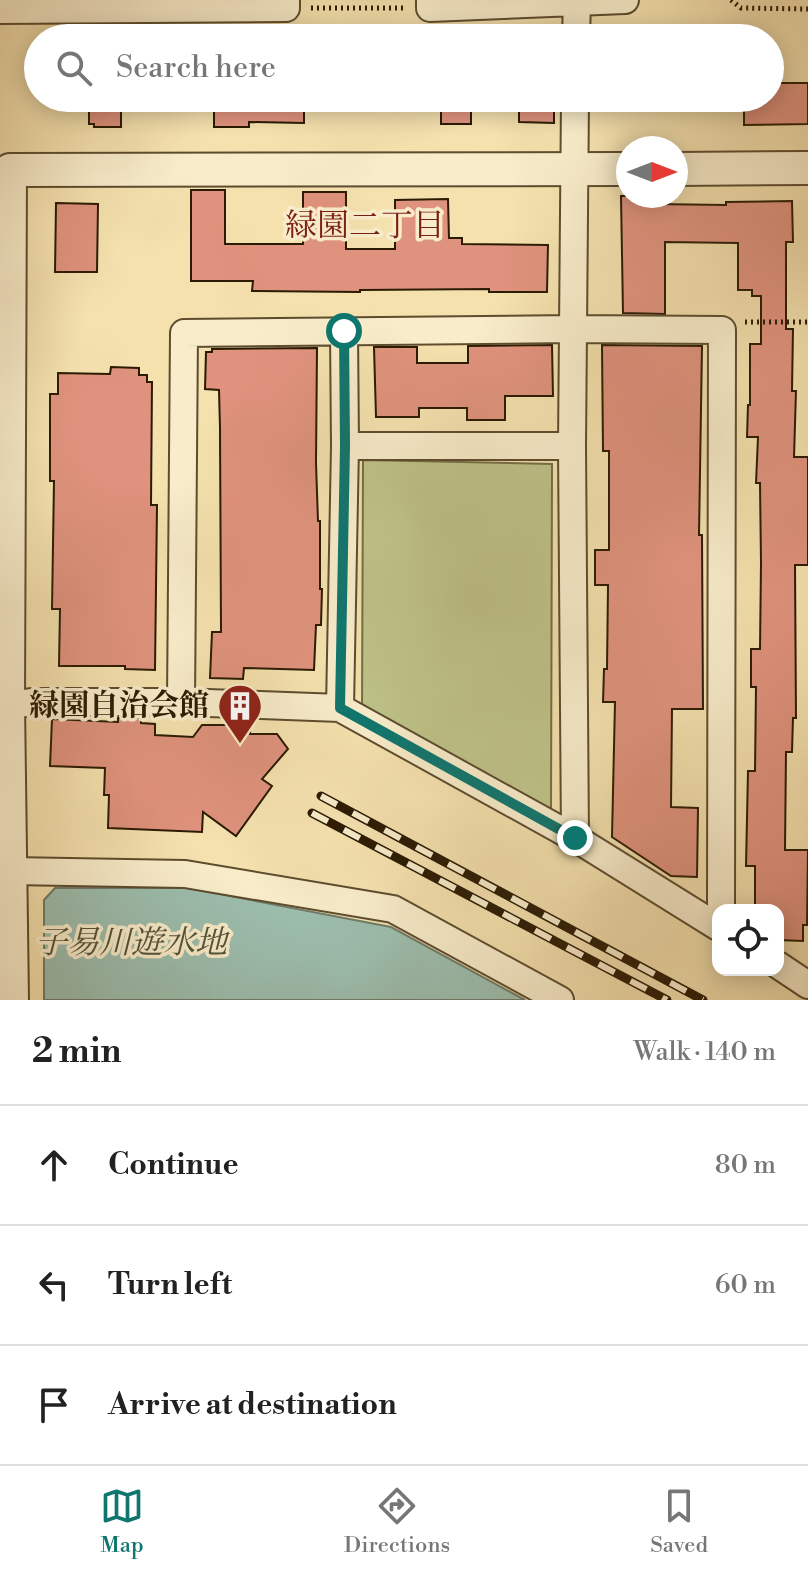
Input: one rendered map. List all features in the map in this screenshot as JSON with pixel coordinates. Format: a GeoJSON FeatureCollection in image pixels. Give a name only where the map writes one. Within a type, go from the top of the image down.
{"type":"FeatureCollection","features":[{"type":"Feature","properties":{"kind":"street"},"geometry":{"type":"LineString","coordinates":[[430,4],[625,0]]}},
{"type":"Feature","properties":{"kind":"street"},"geometry":{"type":"LineString","coordinates":[[576,24],[577,1]]}},
{"type":"Feature","properties":{"kind":"street"},"geometry":{"type":"LineString","coordinates":[[0,10],[151,4],[286,4]]}},
{"type":"Feature","properties":{"kind":"street"},"geometry":{"type":"LineString","coordinates":[[575,112],[572,446],[575,838]]}},
{"type":"Feature","properties":{"kind":"street"},"geometry":{"type":"LineString","coordinates":[[688,169],[808,168]]}},
{"type":"Feature","properties":{"kind":"street"},"geometry":{"type":"LineString","coordinates":[[12,1000],[11,871],[4,706],[5,170],[616,169]]}},
{"type":"Feature","properties":{"kind":"street"},"geometry":{"type":"LineString","coordinates":[[181,702],[184,333],[722,330],[721,904]]}},
{"type":"Feature","properties":{"kind":"street"},"geometry":{"type":"LineString","coordinates":[[340,708],[344,331]]}},
{"type":"Feature","properties":{"kind":"street"},"geometry":{"type":"LineString","coordinates":[[345,446],[572,446]]}},
{"type":"Feature","properties":{"kind":"street"},"geometry":{"type":"LineString","coordinates":[[4,706],[33,702],[181,702],[340,708],[575,838],[712,923]]}},
{"type":"Feature","properties":{"kind":"street"},"geometry":{"type":"LineString","coordinates":[[11,871],[185,874],[393,909],[560,1000]]}},
{"type":"Feature","properties":{"kind":"street"},"geometry":{"type":"LineString","coordinates":[[784,969],[808,985]]}},
{"type":"Feature","properties":{"kind":"path"},"geometry":{"type":"LineString","coordinates":[[731,0],[741,8],[808,9]]}},
{"type":"Feature","properties":{"kind":"path"},"geometry":{"type":"LineString","coordinates":[[286,4],[430,4]]}},
{"type":"Feature","properties":{"kind":"path"},"geometry":{"type":"LineString","coordinates":[[722,330],[733,322],[808,322]]}},
{"type":"Feature","properties":{"kind":"green space"},"geometry":{"type":"Polygon","coordinates":[[[363,460],[552,464],[551,813],[362,713],[363,460]]]}},
{"type":"Feature","properties":{"kind":"water","name":"子易川遊水地"},"geometry":{"type":"Polygon","coordinates":[[[55,888],[188,888],[391,927],[525,1000],[44,1000],[44,900],[55,888]]]}},
{"type":"Feature","properties":{"kind":"building"},"geometry":{"type":"Polygon","coordinates":[[[784,83],[808,83],[808,124],[744,125],[744,112],[784,112],[784,83]]]}},
{"type":"Feature","properties":{"kind":"building"},"geometry":{"type":"Polygon","coordinates":[[[89,112],[121,112],[121,127],[94,127],[94,124],[89,124],[89,112]]]}},
{"type":"Feature","properties":{"kind":"building"},"geometry":{"type":"Polygon","coordinates":[[[214,112],[304,112],[304,123],[249,122],[249,127],[214,127],[214,112]]]}},
{"type":"Feature","properties":{"kind":"building"},"geometry":{"type":"Polygon","coordinates":[[[441,112],[471,112],[471,124],[441,124],[441,112]]]}},
{"type":"Feature","properties":{"kind":"building"},"geometry":{"type":"Polygon","coordinates":[[[519,112],[554,112],[554,123],[519,122],[519,112]]]}},
{"type":"Feature","properties":{"kind":"building"},"geometry":{"type":"Polygon","coordinates":[[[191,190],[225,190],[225,244],[303,244],[303,192],[346,192],[346,249],[395,249],[395,200],[448,199],[449,238],[462,238],[462,244],[548,245],[547,292],[489,292],[489,289],[252,291],[253,281],[191,281],[191,190]]]}},
{"type":"Feature","properties":{"kind":"building"},"geometry":{"type":"Polygon","coordinates":[[[792,201],[793,242],[786,242],[786,329],[793,329],[792,391],[796,391],[794,457],[808,457],[808,565],[795,565],[796,718],[793,718],[792,752],[786,752],[785,850],[808,850],[807,925],[803,925],[803,941],[784,940],[784,904],[755,904],[755,866],[746,866],[748,771],[755,771],[756,687],[751,687],[751,649],[760,649],[761,563],[760,483],[756,483],[758,437],[747,437],[750,344],[761,344],[761,296],[752,296],[752,290],[738,290],[738,243],[665,242],[665,314],[623,313],[621,208],[688,208],[688,204],[792,201]]]}},
{"type":"Feature","properties":{"kind":"building"},"geometry":{"type":"Polygon","coordinates":[[[56,203],[98,204],[97,272],[55,272],[56,203]]]}},
{"type":"Feature","properties":{"kind":"building"},"geometry":{"type":"Polygon","coordinates":[[[552,345],[553,396],[505,396],[505,420],[467,420],[467,408],[419,408],[419,417],[376,417],[374,347],[417,347],[417,363],[468,363],[468,346],[552,345]]]}},
{"type":"Feature","properties":{"kind":"building"},"geometry":{"type":"Polygon","coordinates":[[[602,345],[702,346],[699,535],[702,535],[703,709],[672,709],[671,807],[698,808],[697,877],[671,876],[612,837],[615,702],[603,702],[604,669],[607,669],[608,585],[595,585],[595,550],[609,550],[609,451],[603,451],[602,345]]]}},
{"type":"Feature","properties":{"kind":"building"},"geometry":{"type":"Polygon","coordinates":[[[317,348],[316,463],[322,589],[321,625],[316,625],[314,670],[244,668],[243,679],[210,678],[212,632],[221,632],[220,428],[219,390],[205,389],[206,352],[212,352],[212,349],[317,348]]]}},
{"type":"Feature","properties":{"kind":"building"},"geometry":{"type":"Polygon","coordinates":[[[111,367],[139,368],[139,375],[147,375],[147,382],[152,382],[151,505],[157,505],[155,670],[125,669],[125,666],[59,666],[60,609],[52,609],[54,481],[50,481],[50,394],[58,394],[58,373],[110,374],[111,367]]]}},
{"type":"Feature","properties":{"kind":"building"},"geometry":{"type":"Polygon","coordinates":[[[118,718],[141,718],[141,723],[155,724],[155,735],[193,737],[202,725],[250,725],[250,734],[277,734],[288,749],[262,779],[272,786],[236,836],[203,812],[202,832],[108,828],[109,795],[104,795],[105,768],[50,766],[52,719],[118,722],[118,718]]]}},
{"type":"Feature","properties":{"kind":"railway"},"geometry":{"type":"LineString","coordinates":[[321,796],[703,1000]]}},
{"type":"Feature","properties":{"kind":"railway"},"geometry":{"type":"LineString","coordinates":[[312,813],[667,1000]]}},
{"type":"Feature","properties":{"kind":"place","name":"緑園自治会館"},"geometry":{"type":"Point","coordinates":[240,745]}},
{"type":"Feature","properties":{"kind":"district","name":"緑園二丁目"},"geometry":{"type":"Point","coordinates":[365,226]}},
{"type":"Feature","properties":{"kind":"route"},"geometry":{"type":"LineString","coordinates":[[344,331],[340,708],[575,838]]}}]}
